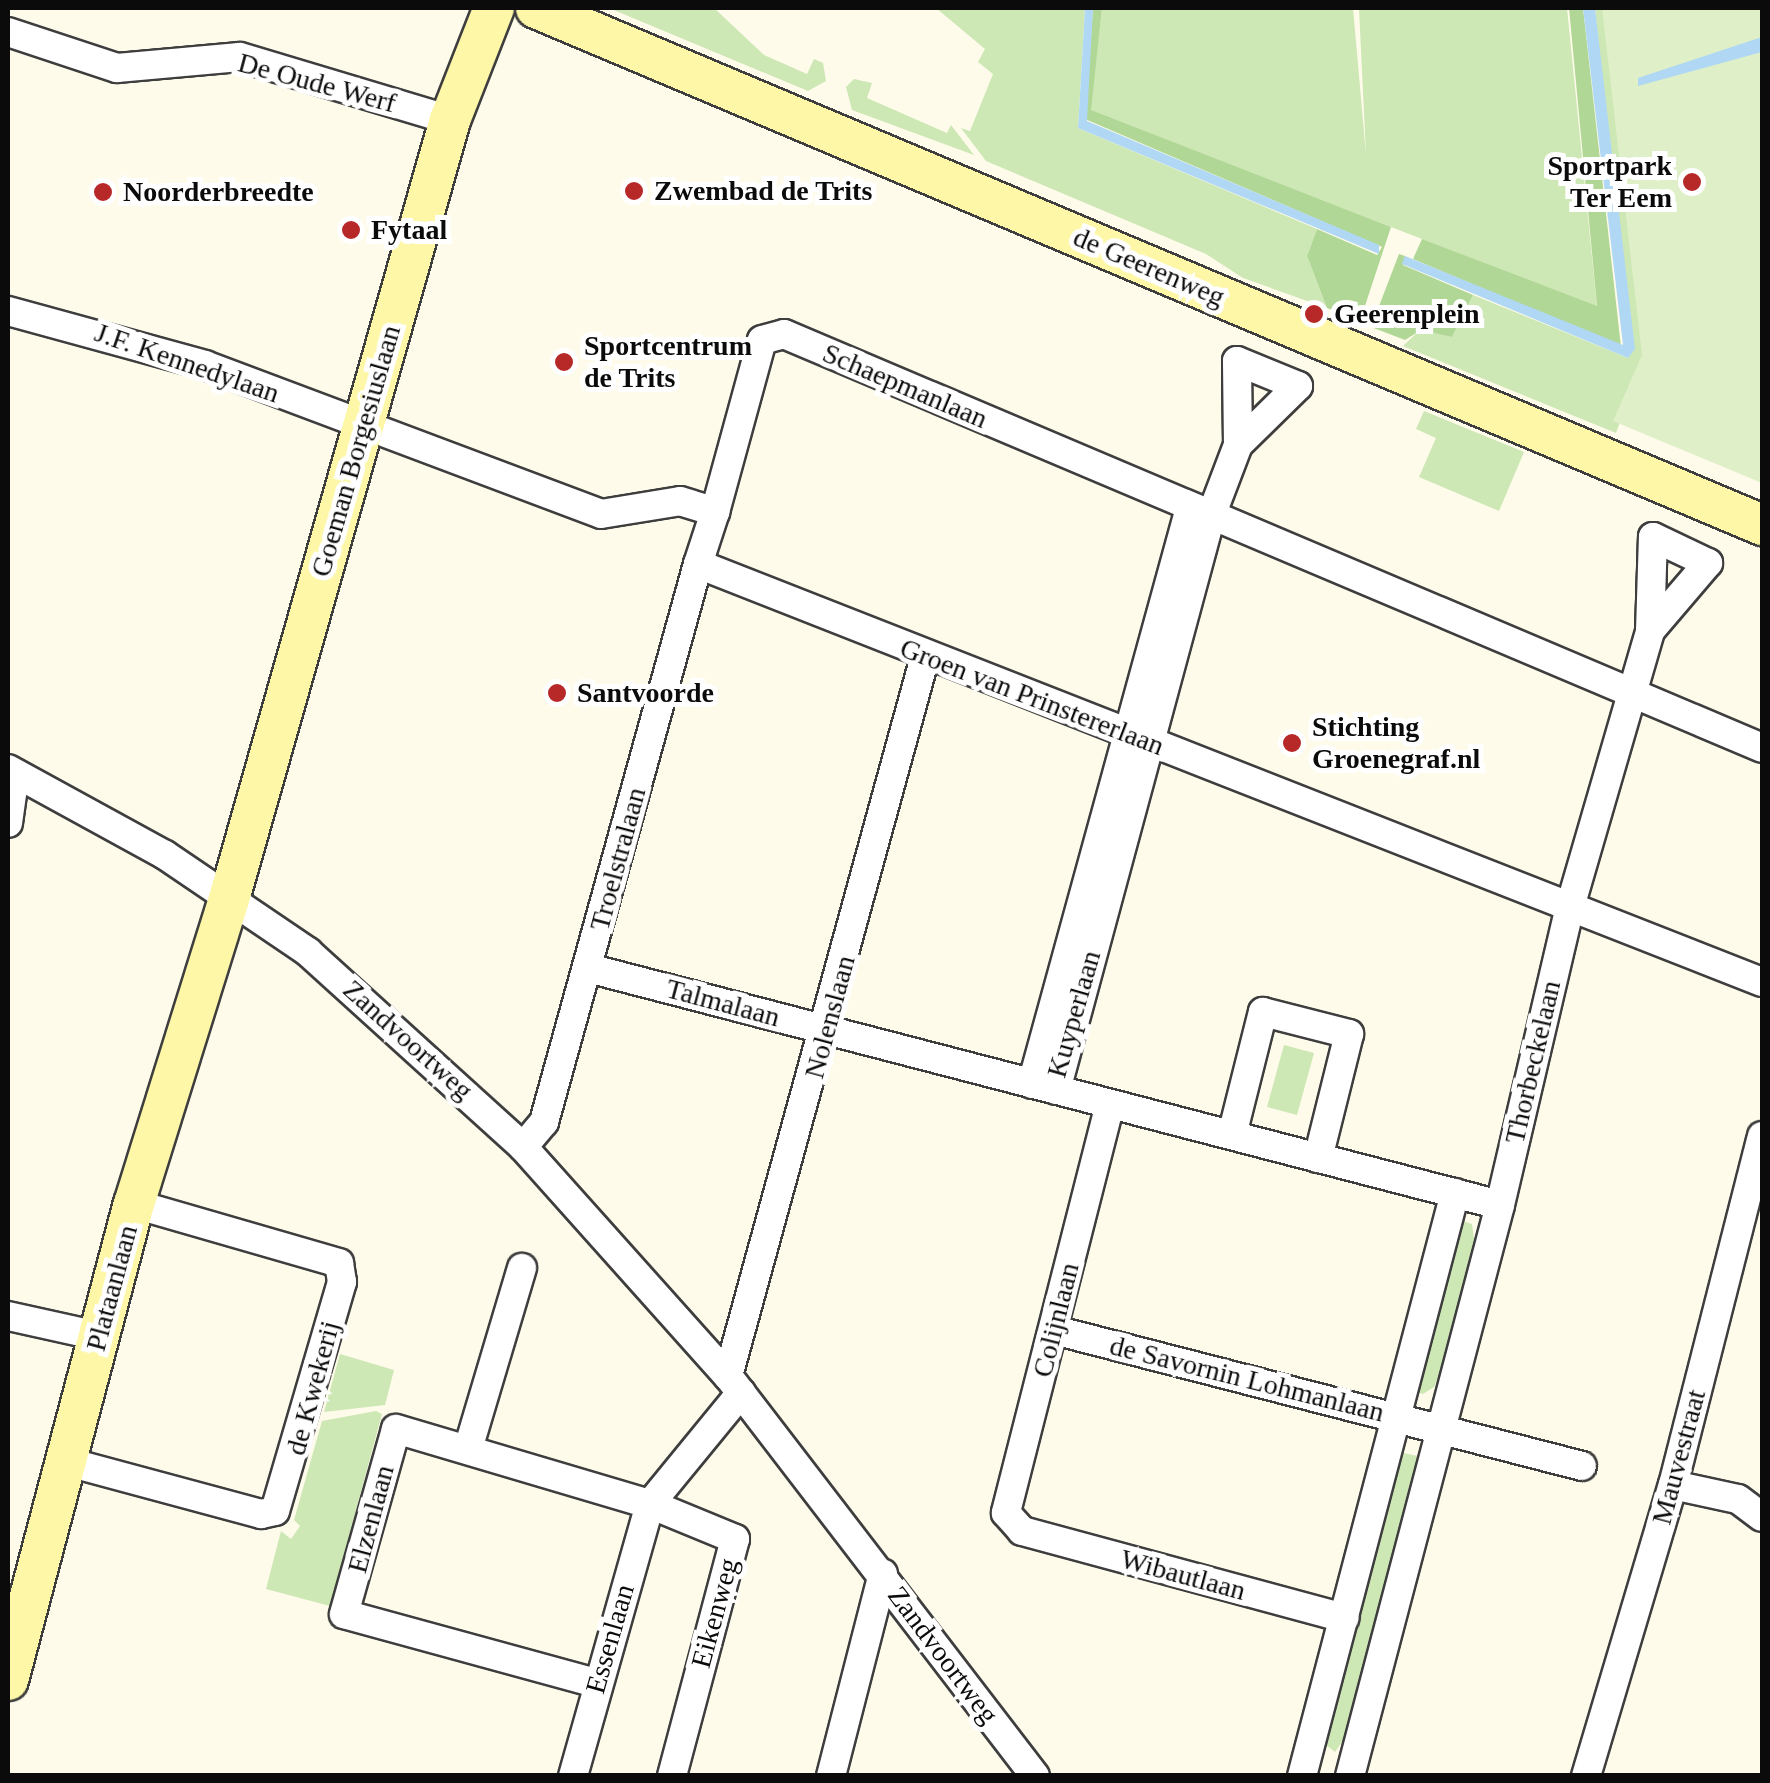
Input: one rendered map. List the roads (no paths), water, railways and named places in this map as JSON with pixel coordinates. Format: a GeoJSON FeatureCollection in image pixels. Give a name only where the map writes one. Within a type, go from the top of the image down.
{"type":"FeatureCollection","features":[{"type":"Feature","properties":{"kind":"street","name":"Goeman Borgesiuslaan"},"geometry":{"type":"LineString","coordinates":[[228,899],[450,120],[494,8]]}},
{"type":"Feature","properties":{"kind":"street","name":"de Geerenweg"},"geometry":{"type":"LineString","coordinates":[[536,8],[1762,525]]}},
{"type":"Feature","properties":{"kind":"street","name":"De Oude Werf"},"geometry":{"type":"LineString","coordinates":[[8,32],[117,68],[240,57],[450,120]]}},
{"type":"Feature","properties":{"kind":"street","name":"J.F. Kennedylaan"},"geometry":{"type":"LineString","coordinates":[[8,311],[206,365],[362,428]]}},
{"type":"Feature","properties":{"kind":"street","name":"Schaepmanlaan"},"geometry":{"type":"LineString","coordinates":[[715,512],[762,340],[784,334],[1628,695],[1762,748]]}},
{"type":"Feature","properties":{"kind":"street"},"geometry":{"type":"LineString","coordinates":[[362,428],[601,514],[680,501],[715,512],[698,564]]}},
{"type":"Feature","properties":{"kind":"street"},"geometry":{"type":"LineString","coordinates":[[1201,512],[1238,445]]}},
{"type":"Feature","properties":{"kind":"street","name":"Kuyperlaan"},"geometry":{"type":"LineString","coordinates":[[1044,1086],[1201,512]]}},
{"type":"Feature","properties":{"kind":"street","name":"Groen van Prinstererlaan"},"geometry":{"type":"LineString","coordinates":[[698,564],[1762,982]]}},
{"type":"Feature","properties":{"kind":"street","name":"Troelstralaan"},"geometry":{"type":"LineString","coordinates":[[523,1146],[544,1122],[698,564]]}},
{"type":"Feature","properties":{"kind":"street"},"geometry":{"type":"LineString","coordinates":[[1628,695],[1650,631]]}},
{"type":"Feature","properties":{"kind":"street","name":"Nolenslaan"},"geometry":{"type":"LineString","coordinates":[[734,1385],[926,656]]}},
{"type":"Feature","properties":{"kind":"street","name":"Thorbeckelaan"},"geometry":{"type":"LineString","coordinates":[[1350,1776],[1500,1205],[1570,907],[1628,695]]}},
{"type":"Feature","properties":{"kind":"street"},"geometry":{"type":"LineString","coordinates":[[8,822],[11,771]]}},
{"type":"Feature","properties":{"kind":"street","name":"Zandvoortweg"},"geometry":{"type":"LineString","coordinates":[[11,771],[165,855],[308,952],[523,1146],[734,1385],[883,1574],[1034,1776]]}},
{"type":"Feature","properties":{"kind":"street","name":"Plataanlaan"},"geometry":{"type":"LineString","coordinates":[[8,1680],[134,1204],[228,899]]}},
{"type":"Feature","properties":{"kind":"street","name":"Talmalaan"},"geometry":{"type":"LineString","coordinates":[[588,968],[1500,1205]]}},
{"type":"Feature","properties":{"kind":"street"},"geometry":{"type":"LineString","coordinates":[[1232,1135],[1263,1012],[1349,1034],[1318,1158]]}},
{"type":"Feature","properties":{"kind":"street","name":"Colijnlaan"},"geometry":{"type":"LineString","coordinates":[[1022,1531],[1006,1513],[1110,1104]]}},
{"type":"Feature","properties":{"kind":"street","name":"Mauvestraat"},"geometry":{"type":"LineString","coordinates":[[1586,1776],[1673,1485],[1762,1136]]}},
{"type":"Feature","properties":{"kind":"street"},"geometry":{"type":"LineString","coordinates":[[1302,1776],[1455,1194]]}},
{"type":"Feature","properties":{"kind":"street","name":"de Kwekerij"},"geometry":{"type":"LineString","coordinates":[[68,1462],[261,1514],[276,1511],[342,1282],[339,1263],[134,1204]]}},
{"type":"Feature","properties":{"kind":"street"},"geometry":{"type":"LineString","coordinates":[[468,1449],[522,1268]]}},
{"type":"Feature","properties":{"kind":"street"},"geometry":{"type":"LineString","coordinates":[[8,1316],[98,1336]]}},
{"type":"Feature","properties":{"kind":"street","name":"de Savornin Lohmanlaan"},"geometry":{"type":"LineString","coordinates":[[1054,1330],[1441,1430]]}},
{"type":"Feature","properties":{"kind":"street"},"geometry":{"type":"LineString","coordinates":[[650,1504],[734,1385]]}},
{"type":"Feature","properties":{"kind":"street","name":"Elzenlaan"},"geometry":{"type":"LineString","coordinates":[[596,1683],[344,1614],[396,1429],[650,1504]]}},
{"type":"Feature","properties":{"kind":"street"},"geometry":{"type":"LineString","coordinates":[[1441,1430],[1582,1466]]}},
{"type":"Feature","properties":{"kind":"street"},"geometry":{"type":"LineString","coordinates":[[1673,1485],[1738,1499],[1762,1517]]}},
{"type":"Feature","properties":{"kind":"street","name":"Essenlaan"},"geometry":{"type":"LineString","coordinates":[[573,1776],[596,1683],[650,1504]]}},
{"type":"Feature","properties":{"kind":"street","name":"Eikenweg"},"geometry":{"type":"LineString","coordinates":[[650,1504],[735,1539],[672,1776]]}},
{"type":"Feature","properties":{"kind":"street","name":"Wibautlaan"},"geometry":{"type":"LineString","coordinates":[[1022,1531],[1344,1618]]}},
{"type":"Feature","properties":{"kind":"street"},"geometry":{"type":"LineString","coordinates":[[832,1776],[883,1574]]}},
{"type":"Feature","properties":{"kind":"water"},"geometry":{"type":"Polygon","coordinates":[[[1085,8],[1093,8],[1087,121],[1379,245],[1379,254],[1078,128],[1085,8]]]}},
{"type":"Feature","properties":{"kind":"water"},"geometry":{"type":"Polygon","coordinates":[[[1583,8],[1595,8],[1635,349],[1628,358],[1402,264],[1405,256],[1623,345],[1583,8]]]}},
{"type":"Feature","properties":{"kind":"water"},"geometry":{"type":"Polygon","coordinates":[[[1762,37],[1762,52],[1638,86],[1638,78],[1762,37]]]}},
{"type":"Feature","properties":{"kind":"place","name":"Sportpark Ter Eem"},"geometry":{"type":"Point","coordinates":[1692,182]}},
{"type":"Feature","properties":{"kind":"place","name":"Zwembad de Trits"},"geometry":{"type":"Point","coordinates":[634,191]}},
{"type":"Feature","properties":{"kind":"place","name":"Noorderbreedte"},"geometry":{"type":"Point","coordinates":[103,192]}},
{"type":"Feature","properties":{"kind":"place","name":"Fytaal"},"geometry":{"type":"Point","coordinates":[351,230]}},
{"type":"Feature","properties":{"kind":"place","name":"Geerenplein"},"geometry":{"type":"Point","coordinates":[1314,314]}},
{"type":"Feature","properties":{"kind":"place","name":"Sportcentrum de Trits"},"geometry":{"type":"Point","coordinates":[564,362]}},
{"type":"Feature","properties":{"kind":"place","name":"Santvoorde"},"geometry":{"type":"Point","coordinates":[557,693]}},
{"type":"Feature","properties":{"kind":"place","name":"Stichting Groenegraf.nl"},"geometry":{"type":"Point","coordinates":[1292,743]}}]}
